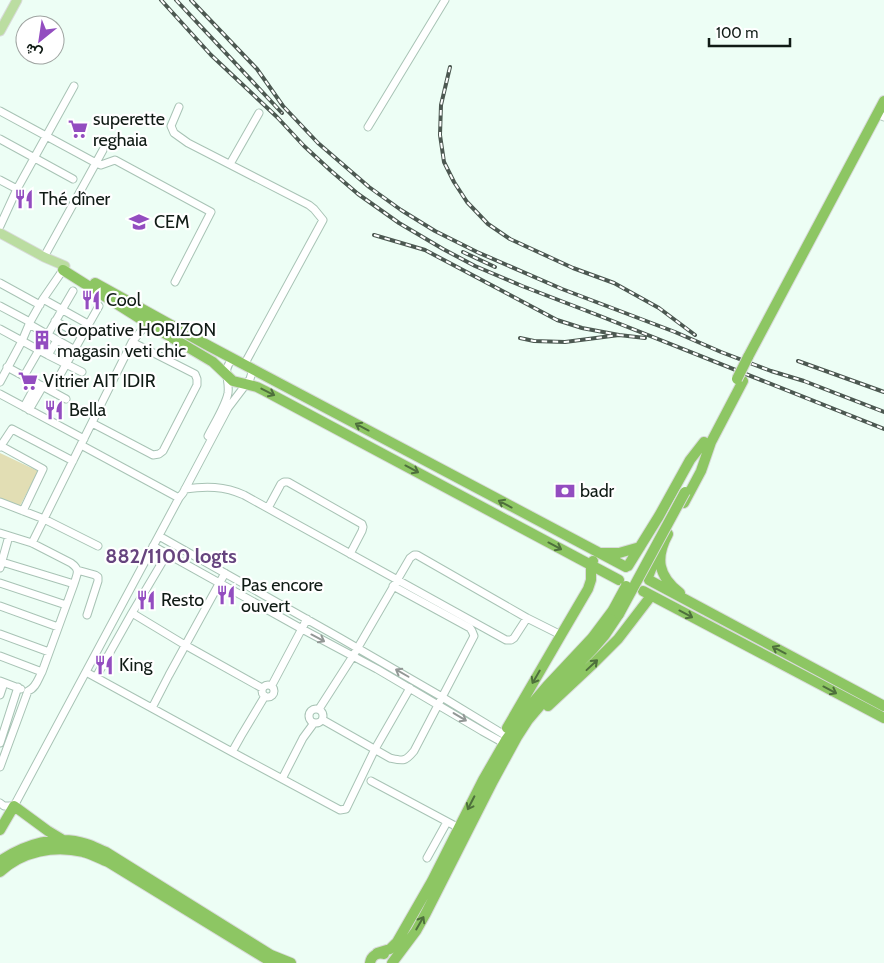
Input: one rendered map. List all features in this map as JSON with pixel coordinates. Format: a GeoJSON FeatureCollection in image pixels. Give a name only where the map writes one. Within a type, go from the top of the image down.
{"type":"FeatureCollection","features":[{"type":"Feature","properties":{"kind":"highway"},"geometry":{"type":"LineString","coordinates":[[371,959],[383,954],[390,963],[412,937],[426,913],[488,780],[497,756],[522,716],[546,686],[616,612],[708,442],[884,100]]}},
{"type":"Feature","properties":{"kind":"highway"},"geometry":{"type":"LineString","coordinates":[[751,358],[883,115]]}},
{"type":"Feature","properties":{"kind":"highway"},"geometry":{"type":"LineString","coordinates":[[64,268],[150,319],[213,362],[233,381],[265,390],[615,578],[622,588],[630,593],[647,593],[884,718]]}},
{"type":"Feature","properties":{"kind":"highway"},"geometry":{"type":"LineString","coordinates":[[150,319],[233,359],[597,553],[627,566],[639,565],[643,568],[648,578],[674,594],[884,706]]}},
{"type":"Feature","properties":{"kind":"highway"},"geometry":{"type":"LineString","coordinates":[[213,362],[219,352]]}},
{"type":"Feature","properties":{"kind":"highway"},"geometry":{"type":"LineString","coordinates":[[371,959],[397,942],[432,882],[459,828],[488,780],[538,716],[618,639],[647,593],[648,578],[662,545],[701,471],[708,442]]}},
{"type":"Feature","properties":{"kind":"highway"},"geometry":{"type":"LineString","coordinates":[[588,589],[598,581],[615,578],[627,566],[659,516],[690,460],[708,442]]}},
{"type":"Feature","properties":{"kind":"highway"},"geometry":{"type":"LineString","coordinates":[[662,545],[660,561],[665,577],[676,590],[701,608]]}},
{"type":"Feature","properties":{"kind":"highway"},"geometry":{"type":"LineString","coordinates":[[597,553],[612,554],[640,547]]}},
{"type":"Feature","properties":{"kind":"highway"},"geometry":{"type":"LineString","coordinates":[[488,780],[502,738],[588,589],[591,580],[591,565],[597,553]]}},
{"type":"Feature","properties":{"kind":"highway"},"geometry":{"type":"LineString","coordinates":[[668,605],[674,594]]}},
{"type":"Feature","properties":{"kind":"highway"},"geometry":{"type":"LineString","coordinates":[[0,830],[14,806],[48,831],[64,840]]}},
{"type":"Feature","properties":{"kind":"highway"},"geometry":{"type":"LineString","coordinates":[[0,861],[12,853],[31,845],[64,840],[86,844],[106,852],[272,954],[291,963]]}},
{"type":"Feature","properties":{"kind":"highway"},"geometry":{"type":"LineString","coordinates":[[0,872],[23,857],[43,850],[64,848],[86,852],[108,862],[273,963]]}},
{"type":"Feature","properties":{"kind":"main road"},"geometry":{"type":"LineString","coordinates":[[1,28],[5,15],[17,0]]}},
{"type":"Feature","properties":{"kind":"main road"},"geometry":{"type":"LineString","coordinates":[[0,233],[64,268]]}},
{"type":"Feature","properties":{"kind":"street"},"geometry":{"type":"LineString","coordinates":[[368,127],[445,0]]}},
{"type":"Feature","properties":{"kind":"street"},"geometry":{"type":"LineString","coordinates":[[0,226],[17,189],[74,86]]}},
{"type":"Feature","properties":{"kind":"street"},"geometry":{"type":"LineString","coordinates":[[0,803],[4,806],[14,806],[228,408],[250,379],[248,367],[323,220],[308,205],[188,143],[174,133],[172,126],[179,107]]}},
{"type":"Feature","properties":{"kind":"street"},"geometry":{"type":"LineString","coordinates":[[0,112],[96,163],[101,165],[115,160],[211,212],[175,282]]}},
{"type":"Feature","properties":{"kind":"street"},"geometry":{"type":"LineString","coordinates":[[230,164],[259,113]]}},
{"type":"Feature","properties":{"kind":"street"},"geometry":{"type":"LineString","coordinates":[[0,139],[73,179]]}},
{"type":"Feature","properties":{"kind":"street"},"geometry":{"type":"LineString","coordinates":[[44,257],[103,150]]}},
{"type":"Feature","properties":{"kind":"street"},"geometry":{"type":"LineString","coordinates":[[0,180],[17,189]]}},
{"type":"Feature","properties":{"kind":"street"},"geometry":{"type":"LineString","coordinates":[[0,382],[22,341],[29,323],[64,268]]}},
{"type":"Feature","properties":{"kind":"street"},"geometry":{"type":"LineString","coordinates":[[0,284],[62,309],[88,324]]}},
{"type":"Feature","properties":{"kind":"street"},"geometry":{"type":"LineString","coordinates":[[48,334],[73,291]]}},
{"type":"Feature","properties":{"kind":"street"},"geometry":{"type":"LineString","coordinates":[[0,306],[75,350]]}},
{"type":"Feature","properties":{"kind":"street"},"geometry":{"type":"LineString","coordinates":[[51,391],[99,306]]}},
{"type":"Feature","properties":{"kind":"street"},"geometry":{"type":"LineString","coordinates":[[32,544],[132,342],[150,319]]}},
{"type":"Feature","properties":{"kind":"street"},"geometry":{"type":"LineString","coordinates":[[55,321],[82,336]]}},
{"type":"Feature","properties":{"kind":"street"},"geometry":{"type":"LineString","coordinates":[[0,329],[82,372]]}},
{"type":"Feature","properties":{"kind":"street"},"geometry":{"type":"LineString","coordinates":[[48,355],[57,340]]}},
{"type":"Feature","properties":{"kind":"street"},"geometry":{"type":"LineString","coordinates":[[92,423],[153,455],[159,454],[163,451],[197,385],[195,374],[132,342]]}},
{"type":"Feature","properties":{"kind":"street"},"geometry":{"type":"LineString","coordinates":[[24,376],[39,350]]}},
{"type":"Feature","properties":{"kind":"street"},"geometry":{"type":"LineString","coordinates":[[179,498],[180,492],[227,398],[227,368],[233,359]]}},
{"type":"Feature","properties":{"kind":"street"},"geometry":{"type":"LineString","coordinates":[[7,367],[66,399]]}},
{"type":"Feature","properties":{"kind":"street"},"geometry":{"type":"LineString","coordinates":[[27,408],[40,385]]}},
{"type":"Feature","properties":{"kind":"street"},"geometry":{"type":"LineString","coordinates":[[0,394],[179,498]]}},
{"type":"Feature","properties":{"kind":"street"},"geometry":{"type":"LineString","coordinates":[[22,511],[43,469],[0,446],[12,429],[73,461]]}},
{"type":"Feature","properties":{"kind":"street"},"geometry":{"type":"LineString","coordinates":[[268,508],[283,483],[286,482],[362,524],[362,530],[350,554]]}},
{"type":"Feature","properties":{"kind":"street"},"geometry":{"type":"LineString","coordinates":[[185,489],[210,486],[228,489],[244,495],[350,554],[472,631],[474,636],[414,751],[408,758],[402,761],[390,758],[322,720]]}},
{"type":"Feature","properties":{"kind":"street"},"geometry":{"type":"LineString","coordinates":[[0,502],[44,519],[98,546]]}},
{"type":"Feature","properties":{"kind":"street"},"geometry":{"type":"LineString","coordinates":[[0,533],[32,544],[72,562],[78,570],[98,577],[87,615]]}},
{"type":"Feature","properties":{"kind":"street"},"geometry":{"type":"LineString","coordinates":[[8,536],[1,565],[74,584]]}},
{"type":"Feature","properties":{"kind":"street"},"geometry":{"type":"LineString","coordinates":[[159,536],[442,697],[502,738]]}},
{"type":"Feature","properties":{"kind":"street"},"geometry":{"type":"LineString","coordinates":[[153,546],[410,688],[482,731],[502,738]]}},
{"type":"Feature","properties":{"kind":"street"},"geometry":{"type":"LineString","coordinates":[[96,677],[167,554]]}},
{"type":"Feature","properties":{"kind":"street"},"geometry":{"type":"LineString","coordinates":[[319,709],[411,556],[414,555],[560,635]]}},
{"type":"Feature","properties":{"kind":"street"},"geometry":{"type":"LineString","coordinates":[[0,767],[28,691],[36,685],[42,672],[78,570]]}},
{"type":"Feature","properties":{"kind":"street"},"geometry":{"type":"LineString","coordinates":[[152,708],[168,675],[225,573]]}},
{"type":"Feature","properties":{"kind":"street"},"geometry":{"type":"LineString","coordinates":[[0,583],[66,605]]}},
{"type":"Feature","properties":{"kind":"street"},"geometry":{"type":"LineString","coordinates":[[395,583],[506,640],[514,638],[527,618]]}},
{"type":"Feature","properties":{"kind":"street"},"geometry":{"type":"LineString","coordinates":[[0,606],[58,627]]}},
{"type":"Feature","properties":{"kind":"street"},"geometry":{"type":"LineString","coordinates":[[132,613],[262,688]]}},
{"type":"Feature","properties":{"kind":"street"},"geometry":{"type":"LineString","coordinates":[[265,696],[270,697],[274,693],[272,685],[307,619]]}},
{"type":"Feature","properties":{"kind":"street"},"geometry":{"type":"LineString","coordinates":[[0,634],[49,652]]}},
{"type":"Feature","properties":{"kind":"street"},"geometry":{"type":"LineString","coordinates":[[0,656],[42,672]]}},
{"type":"Feature","properties":{"kind":"street"},"geometry":{"type":"LineString","coordinates":[[86,672],[340,810],[346,809],[375,749],[410,688]]}},
{"type":"Feature","properties":{"kind":"street"},"geometry":{"type":"LineString","coordinates":[[0,695],[2,682],[28,691]]}},
{"type":"Feature","properties":{"kind":"street"},"geometry":{"type":"LineString","coordinates":[[262,688],[265,685],[272,685]]}},
{"type":"Feature","properties":{"kind":"street"},"geometry":{"type":"LineString","coordinates":[[0,743],[18,688]]}},
{"type":"Feature","properties":{"kind":"street"},"geometry":{"type":"LineString","coordinates":[[262,688],[262,693],[265,696]]}},
{"type":"Feature","properties":{"kind":"street"},"geometry":{"type":"LineString","coordinates":[[232,752],[265,696]]}},
{"type":"Feature","properties":{"kind":"street"},"geometry":{"type":"LineString","coordinates":[[282,779],[303,738],[314,723],[322,720],[324,715],[319,709]]}},
{"type":"Feature","properties":{"kind":"street"},"geometry":{"type":"LineString","coordinates":[[314,723],[310,719],[309,714],[312,710],[319,709]]}},
{"type":"Feature","properties":{"kind":"street"},"geometry":{"type":"LineString","coordinates":[[371,781],[459,828]]}},
{"type":"Feature","properties":{"kind":"street"},"geometry":{"type":"LineString","coordinates":[[427,858],[447,822]]}},
{"type":"Feature","properties":{"kind":"shaded area"},"geometry":{"type":"Polygon","coordinates":[[[0,453],[38,471],[20,506],[0,498],[0,453]]]}},
{"type":"Feature","properties":{"kind":"railway"},"geometry":{"type":"LineString","coordinates":[[161,0],[211,55],[277,117],[304,146],[358,194],[399,223],[475,266],[522,286],[884,429]]}},
{"type":"Feature","properties":{"kind":"railway"},"geometry":{"type":"LineString","coordinates":[[176,0],[282,113]]}},
{"type":"Feature","properties":{"kind":"railway"},"geometry":{"type":"LineString","coordinates":[[191,0],[257,69],[283,106],[318,143],[369,187],[435,231],[477,252],[562,289],[675,332],[721,352],[884,412]]}},
{"type":"Feature","properties":{"kind":"railway"},"geometry":{"type":"LineString","coordinates":[[450,67],[441,105],[440,135],[444,162],[467,202],[488,224],[510,239],[573,268],[614,283],[659,308],[695,335]]}},
{"type":"Feature","properties":{"kind":"railway"},"geometry":{"type":"LineString","coordinates":[[374,235],[425,250],[557,320],[582,328],[619,335]]}},
{"type":"Feature","properties":{"kind":"railway"},"geometry":{"type":"LineString","coordinates":[[463,252],[495,267]]}},
{"type":"Feature","properties":{"kind":"railway"},"geometry":{"type":"LineString","coordinates":[[520,338],[534,341],[565,342],[619,335],[645,338]]}},
{"type":"Feature","properties":{"kind":"railway"},"geometry":{"type":"LineString","coordinates":[[798,361],[884,392]]}},
{"type":"Feature","properties":{"kind":"place","name":"superette reghaia"},"geometry":{"type":"Point","coordinates":[78,129]}},
{"type":"Feature","properties":{"kind":"place","name":"Thé dîner"},"geometry":{"type":"Point","coordinates":[24,199]}},
{"type":"Feature","properties":{"kind":"place","name":"CEM"},"geometry":{"type":"Point","coordinates":[139,222]}},
{"type":"Feature","properties":{"kind":"place","name":"Cool"},"geometry":{"type":"Point","coordinates":[91,300]}},
{"type":"Feature","properties":{"kind":"place","name":"Coopative HORIZON magasin veti chic"},"geometry":{"type":"Point","coordinates":[42,340]}},
{"type":"Feature","properties":{"kind":"place","name":"Vitrier AIT IDIR"},"geometry":{"type":"Point","coordinates":[28,381]}},
{"type":"Feature","properties":{"kind":"place","name":"Bella"},"geometry":{"type":"Point","coordinates":[54,410]}},
{"type":"Feature","properties":{"kind":"place","name":"badr"},"geometry":{"type":"Point","coordinates":[565,491]}},
{"type":"Feature","properties":{"kind":"place","name":"Pas encore ouvert"},"geometry":{"type":"Point","coordinates":[226,595]}},
{"type":"Feature","properties":{"kind":"place","name":"Resto"},"geometry":{"type":"Point","coordinates":[146,600]}},
{"type":"Feature","properties":{"kind":"place","name":"King"},"geometry":{"type":"Point","coordinates":[104,665]}},
{"type":"Feature","properties":{"kind":"district","name":"882/1100 logts"},"geometry":{"type":"Point","coordinates":[171,556]}}]}
